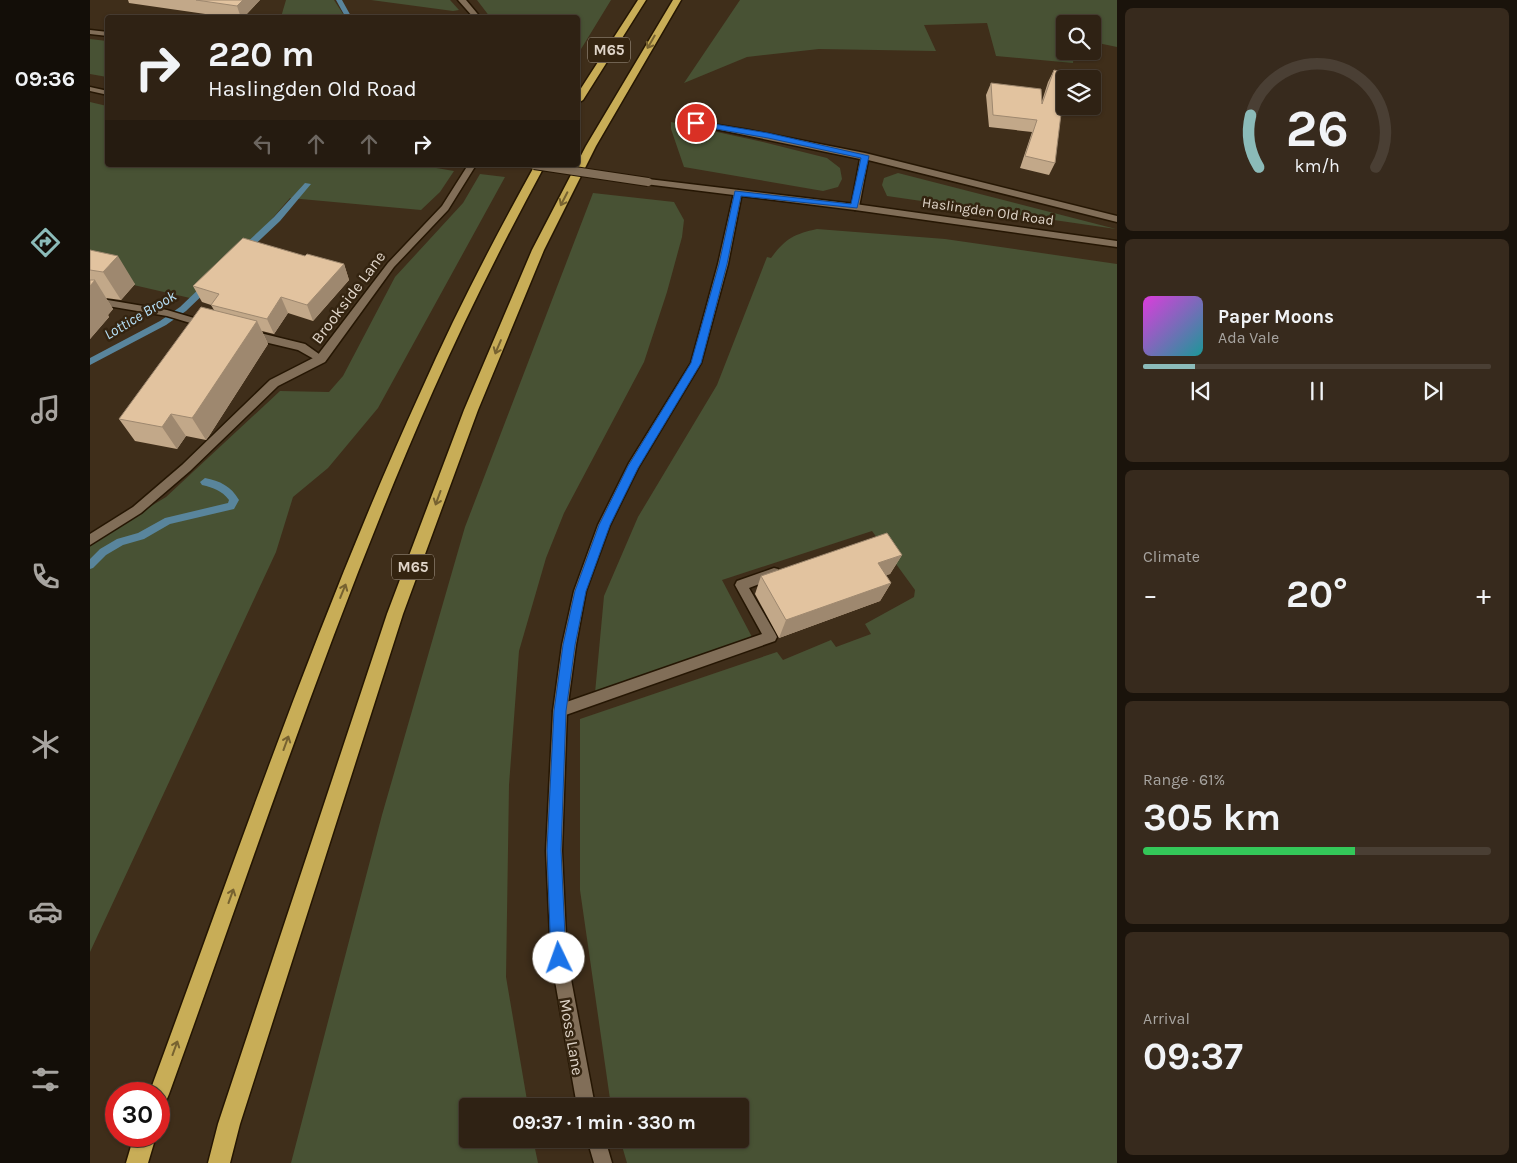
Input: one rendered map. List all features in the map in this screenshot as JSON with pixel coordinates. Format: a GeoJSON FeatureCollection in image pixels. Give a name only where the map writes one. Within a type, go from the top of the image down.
{"type":"FeatureCollection","features":[{"type":"Feature","properties":{"kind":"highway","name":"M65"},"geometry":{"type":"LineString","coordinates":[[580,97],[642,0]]}},
{"type":"Feature","properties":{"kind":"highway","name":"M65"},"geometry":{"type":"LineString","coordinates":[[219,1163],[229,1124],[396,614],[471,410],[538,250],[591,146],[677,0]]}},
{"type":"Feature","properties":{"kind":"highway"},"geometry":{"type":"LineString","coordinates":[[163,1082],[328,626],[426,390],[500,236],[539,167]]}},
{"type":"Feature","properties":{"kind":"highway"},"geometry":{"type":"LineString","coordinates":[[137,1163],[142,1147]]}},
{"type":"Feature","properties":{"kind":"street"},"geometry":{"type":"LineString","coordinates":[[462,0],[475,15]]}},
{"type":"Feature","properties":{"kind":"street"},"geometry":{"type":"LineString","coordinates":[[90,32],[105,34]]}},
{"type":"Feature","properties":{"kind":"street"},"geometry":{"type":"LineString","coordinates":[[90,89],[105,92]]}},
{"type":"Feature","properties":{"kind":"street","name":"Haslingden Old Road"},"geometry":{"type":"LineString","coordinates":[[696,123],[768,135],[865,156],[1117,219]]}},
{"type":"Feature","properties":{"kind":"street"},"geometry":{"type":"LineString","coordinates":[[854,206],[865,156]]}},
{"type":"Feature","properties":{"kind":"street","name":"Brookside Lane"},"geometry":{"type":"LineString","coordinates":[[90,540],[137,510],[186,468],[274,383],[321,360],[391,266],[445,208],[471,167]]}},
{"type":"Feature","properties":{"kind":"street","name":"Haslingden Old Road"},"geometry":{"type":"LineString","coordinates":[[547,167],[648,182],[854,206],[1117,244]]}},
{"type":"Feature","properties":{"kind":"street","name":"Moss Lane"},"geometry":{"type":"LineString","coordinates":[[584,1098],[559,958],[554,850],[560,711],[569,645],[580,591],[604,525],[633,466],[696,363],[723,264],[738,193]]}},
{"type":"Feature","properties":{"kind":"street"},"geometry":{"type":"LineString","coordinates":[[90,300],[167,313],[218,327]]}},
{"type":"Feature","properties":{"kind":"street"},"geometry":{"type":"LineString","coordinates":[[236,332],[301,347],[321,360]]}},
{"type":"Feature","properties":{"kind":"street"},"geometry":{"type":"LineString","coordinates":[[560,711],[770,637],[741,585],[785,569]]}},
{"type":"Feature","properties":{"kind":"street"},"geometry":{"type":"LineString","coordinates":[[599,1148],[603,1163]]}},
{"type":"Feature","properties":{"kind":"green space"},"geometry":{"type":"Polygon","coordinates":[[[286,0],[334,0],[344,15],[282,15],[286,0]]]}},
{"type":"Feature","properties":{"kind":"green space"},"geometry":{"type":"Polygon","coordinates":[[[371,0],[450,0],[459,10],[453,11],[371,0]]]}},
{"type":"Feature","properties":{"kind":"green space"},"geometry":{"type":"Polygon","coordinates":[[[477,0],[611,0],[580,51],[580,15],[488,15],[477,0]]]}},
{"type":"Feature","properties":{"kind":"green space"},"geometry":{"type":"Polygon","coordinates":[[[740,0],[1117,0],[1117,47],[1101,44],[1101,15],[1056,15],[1056,60],[1073,60],[1073,63],[996,56],[987,23],[924,25],[936,51],[819,49],[747,57],[684,83],[740,0]]]}},
{"type":"Feature","properties":{"kind":"green space"},"geometry":{"type":"Polygon","coordinates":[[[90,39],[105,41],[105,77],[90,74],[90,39]]]}},
{"type":"Feature","properties":{"kind":"green space"},"geometry":{"type":"Polygon","coordinates":[[[90,102],[105,106],[105,167],[431,167],[454,171],[440,192],[421,210],[290,198],[264,228],[190,298],[90,275],[90,102]]]}},
{"type":"Feature","properties":{"kind":"green space"},"geometry":{"type":"Polygon","coordinates":[[[671,122],[827,158],[840,168],[842,179],[838,187],[823,191],[684,167],[671,129],[671,122]]]}},
{"type":"Feature","properties":{"kind":"green space"},"geometry":{"type":"Polygon","coordinates":[[[898,173],[1116,229],[887,196],[882,185],[884,178],[898,173]]]}},
{"type":"Feature","properties":{"kind":"green space"},"geometry":{"type":"Polygon","coordinates":[[[480,174],[505,177],[378,408],[328,468],[293,497],[276,552],[90,952],[90,543],[166,497],[280,391],[329,392],[343,376],[395,277],[463,203],[480,174]]]}},
{"type":"Feature","properties":{"kind":"green space"},"geometry":{"type":"Polygon","coordinates":[[[593,193],[674,202],[684,220],[682,237],[667,292],[644,362],[564,513],[546,558],[519,651],[509,785],[506,977],[527,1098],[459,1098],[459,1148],[535,1148],[538,1163],[291,1163],[382,815],[465,527],[593,193]]]}},
{"type":"Feature","properties":{"kind":"green space"},"geometry":{"type":"Polygon","coordinates":[[[817,229],[945,239],[1117,264],[1117,1163],[627,1163],[623,1148],[749,1148],[749,1098],[610,1098],[580,890],[580,719],[777,652],[783,660],[831,640],[836,647],[871,634],[865,624],[914,597],[915,590],[872,531],[722,580],[752,637],[595,693],[604,596],[638,517],[717,385],[767,257],[771,258],[781,246],[791,238],[817,229]]]}},
{"type":"Feature","properties":{"kind":"building"},"geometry":{"type":"Polygon","coordinates":[[[196,0],[243,0],[237,6],[196,0]]]}},
{"type":"Feature","properties":{"kind":"building"},"geometry":{"type":"Polygon","coordinates":[[[1054,70],[1056,70],[1056,115],[1061,115],[1055,163],[1025,156],[1037,120],[993,115],[991,83],[1041,89],[1042,104],[1054,70]]]}},
{"type":"Feature","properties":{"kind":"building"},"geometry":{"type":"Polygon","coordinates":[[[243,238],[305,256],[307,254],[344,264],[307,305],[281,297],[267,319],[211,305],[219,294],[193,286],[243,238]]]}},
{"type":"Feature","properties":{"kind":"building"},"geometry":{"type":"Polygon","coordinates":[[[90,250],[118,256],[103,272],[90,270],[90,250]]]}},
{"type":"Feature","properties":{"kind":"building"},"geometry":{"type":"Polygon","coordinates":[[[201,307],[257,321],[195,414],[192,418],[171,414],[162,427],[119,419],[201,307]]]}},
{"type":"Feature","properties":{"kind":"building"},"geometry":{"type":"Polygon","coordinates":[[[887,533],[902,555],[878,563],[891,583],[786,620],[761,576],[887,533]]]}},
{"type":"Feature","properties":{"kind":"waterway","name":"Lottice Brook"},"geometry":{"type":"LineString","coordinates":[[339,0],[347,15]]}},
{"type":"Feature","properties":{"kind":"waterway","name":"Lottice Brook"},"geometry":{"type":"LineString","coordinates":[[244,250],[277,219],[307,184]]}},
{"type":"Feature","properties":{"kind":"waterway","name":"Lottice Brook"},"geometry":{"type":"LineString","coordinates":[[90,362],[163,323],[183,309],[207,286]]}},
{"type":"Feature","properties":{"kind":"waterway","name":"Lottice Brook"},"geometry":{"type":"LineString","coordinates":[[90,565],[103,552],[120,542],[141,536],[168,521],[231,506],[234,500],[225,489],[205,482]]}},
{"type":"Feature","properties":{"kind":"route"},"geometry":{"type":"LineString","coordinates":[[559,958],[554,850],[560,711],[569,645],[580,591],[604,525],[633,466],[696,363],[723,264],[738,193],[854,206],[865,156],[768,135],[696,123]]}}]}
